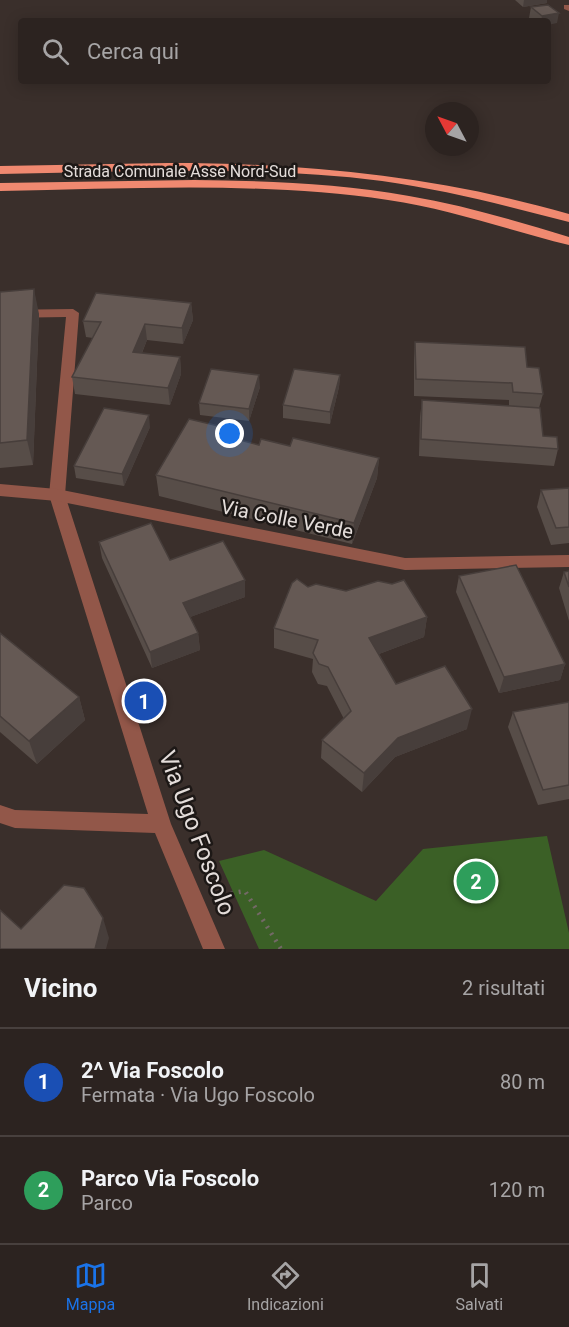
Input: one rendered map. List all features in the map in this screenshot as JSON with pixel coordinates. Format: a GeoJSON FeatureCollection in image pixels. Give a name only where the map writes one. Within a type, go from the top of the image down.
{"type":"FeatureCollection","features":[{"type":"Feature","properties":{"kind":"highway","name":"Strada Comunale Asse Nord-Sud"},"geometry":{"type":"LineString","coordinates":[[0,170],[267,168],[338,173],[511,201],[569,218]]}},
{"type":"Feature","properties":{"kind":"highway","name":"Strada Comunale Asse Nord-Sud"},"geometry":{"type":"LineString","coordinates":[[0,187],[251,185],[326,189],[439,205],[501,220],[569,241]]}},
{"type":"Feature","properties":{"kind":"street"},"geometry":{"type":"LineString","coordinates":[[0,314],[74,313],[57,495]]}},
{"type":"Feature","properties":{"kind":"street","name":"Via Colle Verde"},"geometry":{"type":"LineString","coordinates":[[0,490],[57,495],[405,564],[569,561]]}},
{"type":"Feature","properties":{"kind":"street","name":"Via Ugo Foscolo"},"geometry":{"type":"LineString","coordinates":[[57,495],[161,824],[214,949]]}},
{"type":"Feature","properties":{"kind":"street"},"geometry":{"type":"LineString","coordinates":[[0,814],[15,819],[161,824]]}},
{"type":"Feature","properties":{"kind":"path"},"geometry":{"type":"LineString","coordinates":[[194,899],[245,891],[281,949]]}},
{"type":"Feature","properties":{"kind":"green space"},"geometry":{"type":"Polygon","coordinates":[[[547,836],[569,933],[569,949],[259,949],[219,861],[264,850],[376,901],[423,849],[547,836]]]}},
{"type":"Feature","properties":{"kind":"building"},"geometry":{"type":"Polygon","coordinates":[[[548,5],[559,13],[542,16],[531,7],[548,5]]]}},
{"type":"Feature","properties":{"kind":"building"},"geometry":{"type":"Polygon","coordinates":[[[34,289],[27,440],[0,443],[0,292],[34,289]]]}},
{"type":"Feature","properties":{"kind":"building"},"geometry":{"type":"Polygon","coordinates":[[[96,293],[191,303],[182,328],[145,324],[133,352],[180,357],[168,388],[72,377],[101,322],[83,321],[96,293]]]}},
{"type":"Feature","properties":{"kind":"building"},"geometry":{"type":"Polygon","coordinates":[[[415,342],[525,347],[527,367],[539,368],[543,394],[513,392],[512,383],[416,379],[415,342]]]}},
{"type":"Feature","properties":{"kind":"building"},"geometry":{"type":"Polygon","coordinates":[[[211,369],[259,375],[249,409],[199,403],[211,369]]]}},
{"type":"Feature","properties":{"kind":"building"},"geometry":{"type":"Polygon","coordinates":[[[294,369],[340,375],[330,412],[283,405],[294,369]]]}},
{"type":"Feature","properties":{"kind":"building"},"geometry":{"type":"Polygon","coordinates":[[[422,400],[540,408],[543,436],[557,437],[558,449],[421,439],[422,400]]]}},
{"type":"Feature","properties":{"kind":"building"},"geometry":{"type":"Polygon","coordinates":[[[104,408],[149,415],[122,474],[74,466],[104,408]]]}},
{"type":"Feature","properties":{"kind":"building"},"geometry":{"type":"Polygon","coordinates":[[[189,419],[240,431],[236,439],[259,445],[261,439],[290,446],[293,438],[379,458],[354,523],[156,475],[189,419]]]}},
{"type":"Feature","properties":{"kind":"building"},"geometry":{"type":"Polygon","coordinates":[[[569,488],[569,527],[556,528],[541,490],[569,488]]]}},
{"type":"Feature","properties":{"kind":"building"},"geometry":{"type":"Polygon","coordinates":[[[151,523],[170,560],[223,541],[245,580],[183,603],[198,633],[150,652],[99,542],[151,523]]]}},
{"type":"Feature","properties":{"kind":"building"},"geometry":{"type":"Polygon","coordinates":[[[516,565],[565,664],[504,677],[459,576],[516,565]]]}},
{"type":"Feature","properties":{"kind":"building"},"geometry":{"type":"Polygon","coordinates":[[[569,571],[569,587],[564,572],[569,571]]]}},
{"type":"Feature","properties":{"kind":"building"},"geometry":{"type":"Polygon","coordinates":[[[297,579],[308,587],[316,584],[346,591],[378,581],[392,584],[404,580],[427,617],[369,638],[396,684],[445,666],[472,709],[398,738],[364,773],[322,740],[351,711],[328,667],[319,664],[313,653],[318,640],[274,628],[292,583],[297,579]]]}},
{"type":"Feature","properties":{"kind":"building"},"geometry":{"type":"Polygon","coordinates":[[[0,633],[79,697],[29,741],[0,716],[0,633]]]}},
{"type":"Feature","properties":{"kind":"building"},"geometry":{"type":"Polygon","coordinates":[[[569,702],[569,785],[543,790],[513,712],[569,702]]]}},
{"type":"Feature","properties":{"kind":"building"},"geometry":{"type":"Polygon","coordinates":[[[64,885],[84,888],[103,918],[95,949],[0,949],[0,910],[21,929],[64,885]]]}},
{"type":"Feature","properties":{"kind":"place","name":"2^ Via Foscolo"},"geometry":{"type":"Point","coordinates":[144,701]}},
{"type":"Feature","properties":{"kind":"place","name":"Parco Via Foscolo"},"geometry":{"type":"Point","coordinates":[476,881]}}]}
